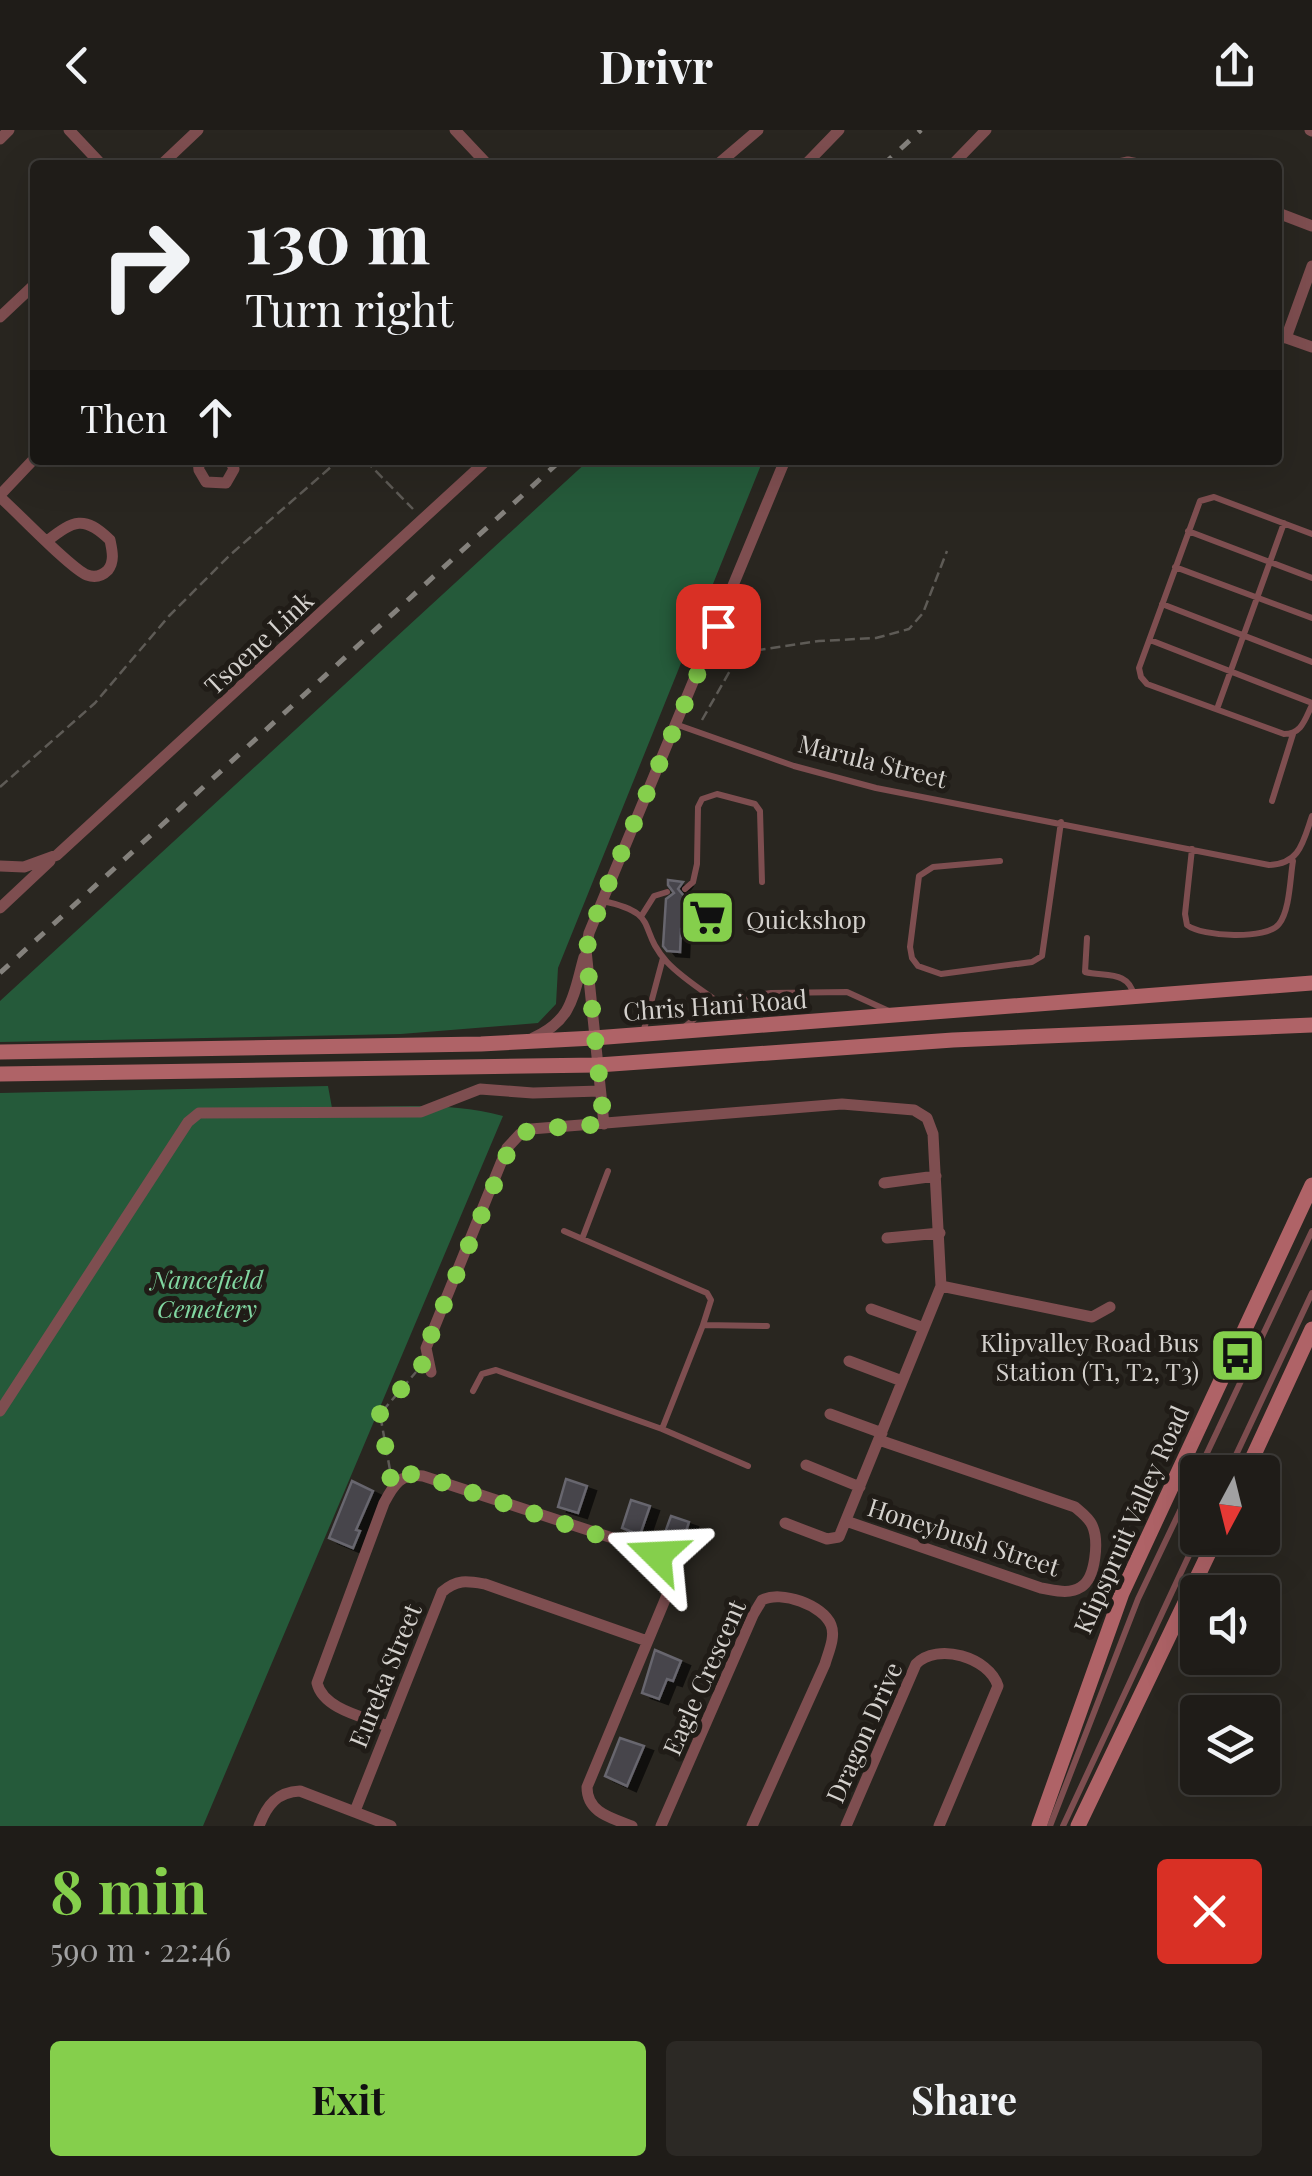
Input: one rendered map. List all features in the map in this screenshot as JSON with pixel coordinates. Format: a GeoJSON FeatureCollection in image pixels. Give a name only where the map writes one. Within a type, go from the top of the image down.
{"type":"FeatureCollection","features":[{"type":"Feature","properties":{"kind":"main road","name":"Chris Hani Road"},"geometry":{"type":"LineString","coordinates":[[0,1052],[594,1038],[1312,983]]}},
{"type":"Feature","properties":{"kind":"main road","name":"Chris Hani Road"},"geometry":{"type":"LineString","coordinates":[[0,1074],[598,1065],[953,1040],[1312,1025]]}},
{"type":"Feature","properties":{"kind":"main road"},"geometry":{"type":"LineString","coordinates":[[1261,1028],[1312,1037]]}},
{"type":"Feature","properties":{"kind":"main road","name":"Klipspruit Valley Road"},"geometry":{"type":"LineString","coordinates":[[1040,1826],[1122,1593],[1312,1185]]}},
{"type":"Feature","properties":{"kind":"main road"},"geometry":{"type":"LineString","coordinates":[[1254,1455],[1312,1329]]}},
{"type":"Feature","properties":{"kind":"main road"},"geometry":{"type":"LineString","coordinates":[[1078,1826],[1208,1555]]}},
{"type":"Feature","properties":{"kind":"street"},"geometry":{"type":"LineString","coordinates":[[0,138],[9,130]]}},
{"type":"Feature","properties":{"kind":"street"},"geometry":{"type":"LineString","coordinates":[[69,130],[97,160]]}},
{"type":"Feature","properties":{"kind":"street"},"geometry":{"type":"LineString","coordinates":[[166,160],[198,130]]}},
{"type":"Feature","properties":{"kind":"street"},"geometry":{"type":"LineString","coordinates":[[455,130],[483,160]]}},
{"type":"Feature","properties":{"kind":"street"},"geometry":{"type":"LineString","coordinates":[[723,160],[758,130]]}},
{"type":"Feature","properties":{"kind":"street"},"geometry":{"type":"LineString","coordinates":[[811,160],[839,130]]}},
{"type":"Feature","properties":{"kind":"street"},"geometry":{"type":"LineString","coordinates":[[957,160],[986,130]]}},
{"type":"Feature","properties":{"kind":"street"},"geometry":{"type":"LineString","coordinates":[[469,160],[476,152]]}},
{"type":"Feature","properties":{"kind":"street"},"geometry":{"type":"LineString","coordinates":[[1282,215],[1312,226]]}},
{"type":"Feature","properties":{"kind":"street"},"geometry":{"type":"LineString","coordinates":[[1312,266],[1282,336],[1312,347]]}},
{"type":"Feature","properties":{"kind":"street"},"geometry":{"type":"LineString","coordinates":[[0,316],[30,289]]}},
{"type":"Feature","properties":{"kind":"street"},"geometry":{"type":"LineString","coordinates":[[30,463],[0,496],[83,574],[95,577],[106,573],[112,563],[110,540],[96,527],[82,522],[68,524],[47,540]]}},
{"type":"Feature","properties":{"kind":"street"},"geometry":{"type":"LineString","coordinates":[[198,465],[206,482],[226,484],[232,465]]}},
{"type":"Feature","properties":{"kind":"street","name":"Tsoene Link"},"geometry":{"type":"LineString","coordinates":[[0,908],[482,465]]}},
{"type":"Feature","properties":{"kind":"street"},"geometry":{"type":"LineString","coordinates":[[525,1041],[551,1030],[567,1013],[601,901],[678,725],[783,465]]}},
{"type":"Feature","properties":{"kind":"street","name":"Tsoene Link"},"geometry":{"type":"LineString","coordinates":[[3,867],[37,864],[57,855]]}},
{"type":"Feature","properties":{"kind":"street"},"geometry":{"type":"LineString","coordinates":[[586,950],[604,1124]]}},
{"type":"Feature","properties":{"kind":"street"},"geometry":{"type":"LineString","coordinates":[[0,1411],[188,1122],[199,1113],[421,1112],[480,1089],[534,1093],[600,1091]]}},
{"type":"Feature","properties":{"kind":"street"},"geometry":{"type":"LineString","coordinates":[[429,1366],[426,1348],[513,1140],[531,1129],[842,1104],[907,1108],[927,1118],[933,1134],[941,1286],[846,1521],[834,1540],[786,1523]]}},
{"type":"Feature","properties":{"kind":"street"},"geometry":{"type":"LineString","coordinates":[[884,1183],[936,1176]]}},
{"type":"Feature","properties":{"kind":"street"},"geometry":{"type":"LineString","coordinates":[[888,1238],[940,1233]]}},
{"type":"Feature","properties":{"kind":"street"},"geometry":{"type":"LineString","coordinates":[[941,1286],[1092,1317],[1110,1307]]}},
{"type":"Feature","properties":{"kind":"street"},"geometry":{"type":"LineString","coordinates":[[871,1309],[924,1328]]}},
{"type":"Feature","properties":{"kind":"street"},"geometry":{"type":"LineString","coordinates":[[849,1361],[902,1382]]}},
{"type":"Feature","properties":{"kind":"street"},"geometry":{"type":"LineString","coordinates":[[830,1414],[880,1436]]}},
{"type":"Feature","properties":{"kind":"street","name":"Honeybush Street"},"geometry":{"type":"LineString","coordinates":[[846,1521],[1041,1588],[1068,1592],[1086,1584],[1091,1573],[1096,1536],[1092,1522],[1075,1508],[880,1436]]}},
{"type":"Feature","properties":{"kind":"street"},"geometry":{"type":"LineString","coordinates":[[806,1465],[860,1487]]}},
{"type":"Feature","properties":{"kind":"street"},"geometry":{"type":"LineString","coordinates":[[386,1726],[328,1701],[317,1683],[379,1514],[392,1487],[410,1474],[657,1555],[669,1580],[667,1594],[587,1797],[598,1812],[632,1826]]}},
{"type":"Feature","properties":{"kind":"street","name":"Eureka Street"},"geometry":{"type":"LineString","coordinates":[[354,1811],[442,1592],[452,1584],[486,1584],[647,1640]]}},
{"type":"Feature","properties":{"kind":"street","name":"Eagle Crescent"},"geometry":{"type":"LineString","coordinates":[[661,1826],[753,1615],[762,1600],[779,1596],[822,1612],[834,1630],[825,1664],[752,1826]]}},
{"type":"Feature","properties":{"kind":"street","name":"Dragon Drive"},"geometry":{"type":"LineString","coordinates":[[846,1826],[916,1664],[927,1655],[944,1653],[977,1662],[992,1672],[998,1686],[940,1826]]}},
{"type":"Feature","properties":{"kind":"street"},"geometry":{"type":"LineString","coordinates":[[259,1826],[265,1810],[288,1792],[300,1791],[391,1826]]}},
{"type":"Feature","properties":{"kind":"lane"},"geometry":{"type":"LineString","coordinates":[[1293,734],[1146,684],[1139,668],[1200,501],[1214,497],[1312,534]]}},
{"type":"Feature","properties":{"kind":"lane"},"geometry":{"type":"LineString","coordinates":[[1216,709],[1284,524]]}},
{"type":"Feature","properties":{"kind":"lane"},"geometry":{"type":"LineString","coordinates":[[1188,530],[1312,578]]}},
{"type":"Feature","properties":{"kind":"lane"},"geometry":{"type":"LineString","coordinates":[[1176,567],[1312,618]]}},
{"type":"Feature","properties":{"kind":"lane"},"geometry":{"type":"LineString","coordinates":[[1162,604],[1312,662]]}},
{"type":"Feature","properties":{"kind":"lane"},"geometry":{"type":"LineString","coordinates":[[1150,640],[1312,704],[1301,728],[1293,734],[1272,801]]}},
{"type":"Feature","properties":{"kind":"lane","name":"Marula Street"},"geometry":{"type":"LineString","coordinates":[[678,725],[794,766],[876,788],[1269,865],[1293,860]]}},
{"type":"Feature","properties":{"kind":"lane"},"geometry":{"type":"LineString","coordinates":[[684,888],[694,882],[698,864],[698,807],[702,799],[716,794],[755,804],[760,811],[762,882]]}},
{"type":"Feature","properties":{"kind":"lane"},"geometry":{"type":"LineString","coordinates":[[1192,849],[1187,924],[1206,934],[1264,933],[1277,928],[1283,919],[1293,860],[1312,816]]}},
{"type":"Feature","properties":{"kind":"lane"},"geometry":{"type":"LineString","coordinates":[[1000,860],[934,867],[919,876],[910,947],[918,966],[941,974],[1032,962],[1042,956],[1061,822]]}},
{"type":"Feature","properties":{"kind":"lane"},"geometry":{"type":"LineString","coordinates":[[642,915],[654,896],[667,892]]}},
{"type":"Feature","properties":{"kind":"lane"},"geometry":{"type":"LineString","coordinates":[[601,901],[626,906],[642,915],[664,958],[717,1001]]}},
{"type":"Feature","properties":{"kind":"lane"},"geometry":{"type":"LineString","coordinates":[[1087,938],[1085,972],[1126,978],[1132,984],[1134,997]]}},
{"type":"Feature","properties":{"kind":"lane"},"geometry":{"type":"LineString","coordinates":[[643,1034],[664,958]]}},
{"type":"Feature","properties":{"kind":"lane"},"geometry":{"type":"LineString","coordinates":[[678,1032],[717,1001],[771,993],[847,992],[897,1015]]}},
{"type":"Feature","properties":{"kind":"lane"},"geometry":{"type":"LineString","coordinates":[[582,1238],[608,1171]]}},
{"type":"Feature","properties":{"kind":"lane"},"geometry":{"type":"LineString","coordinates":[[564,1231],[707,1293],[710,1300],[702,1325],[662,1429]]}},
{"type":"Feature","properties":{"kind":"lane","name":"Klipspruit Valley Road"},"geometry":{"type":"LineString","coordinates":[[1206,1455],[1312,1231]]}},
{"type":"Feature","properties":{"kind":"lane"},"geometry":{"type":"LineString","coordinates":[[1236,1455],[1312,1293]]}},
{"type":"Feature","properties":{"kind":"lane"},"geometry":{"type":"LineString","coordinates":[[702,1325],[767,1326]]}},
{"type":"Feature","properties":{"kind":"lane"},"geometry":{"type":"LineString","coordinates":[[473,1391],[482,1374],[496,1370],[662,1429],[748,1466]]}},
{"type":"Feature","properties":{"kind":"lane","name":"Klipspruit Valley Road"},"geometry":{"type":"LineString","coordinates":[[1050,1826],[1138,1599],[1180,1511]]}},
{"type":"Feature","properties":{"kind":"lane"},"geometry":{"type":"LineString","coordinates":[[1063,1826],[1189,1555]]}},
{"type":"Feature","properties":{"kind":"path"},"geometry":{"type":"LineString","coordinates":[[0,787],[95,703],[169,616],[230,556],[333,465]]}},
{"type":"Feature","properties":{"kind":"path"},"geometry":{"type":"LineString","coordinates":[[370,465],[424,519]]}},
{"type":"Feature","properties":{"kind":"path"},"geometry":{"type":"LineString","coordinates":[[696,732],[731,669],[752,650],[819,640],[876,638],[909,629],[923,613],[947,550]]}},
{"type":"Feature","properties":{"kind":"path"},"geometry":{"type":"LineString","coordinates":[[392,1487],[380,1414],[429,1366]]}},
{"type":"Feature","properties":{"kind":"green space"},"geometry":{"type":"Polygon","coordinates":[[[584,465],[761,465],[558,968],[556,1004],[538,1023],[401,1034],[0,1042],[0,1001],[584,465]]]}},
{"type":"Feature","properties":{"kind":"green space","name":"Nancefield Cemetery"},"geometry":{"type":"Polygon","coordinates":[[[328,1086],[332,1108],[439,1107],[503,1116],[203,1826],[0,1826],[0,1093],[328,1086]]]}},
{"type":"Feature","properties":{"kind":"building"},"geometry":{"type":"Polygon","coordinates":[[[668,880],[683,882],[678,889],[684,896],[683,908],[701,910],[700,930],[681,929],[680,952],[667,951],[663,946],[666,899],[674,893],[668,880]]]}},
{"type":"Feature","properties":{"kind":"building"},"geometry":{"type":"Polygon","coordinates":[[[566,1479],[587,1486],[578,1513],[558,1507],[566,1479]]]}},
{"type":"Feature","properties":{"kind":"building"},"geometry":{"type":"Polygon","coordinates":[[[352,1481],[373,1491],[356,1530],[360,1531],[353,1548],[329,1538],[352,1481]]]}},
{"type":"Feature","properties":{"kind":"building"},"geometry":{"type":"Polygon","coordinates":[[[631,1500],[650,1506],[640,1535],[622,1528],[631,1500]]]}},
{"type":"Feature","properties":{"kind":"building"},"geometry":{"type":"Polygon","coordinates":[[[671,1516],[689,1522],[681,1547],[662,1541],[671,1516]]]}},
{"type":"Feature","properties":{"kind":"building"},"geometry":{"type":"Polygon","coordinates":[[[655,1650],[681,1661],[673,1681],[667,1679],[659,1699],[642,1693],[655,1650]]]}},
{"type":"Feature","properties":{"kind":"building"},"geometry":{"type":"Polygon","coordinates":[[[620,1738],[644,1746],[627,1786],[605,1776],[620,1738]]]}},
{"type":"Feature","properties":{"kind":"railway"},"geometry":{"type":"LineString","coordinates":[[888,160],[921,130]]}},
{"type":"Feature","properties":{"kind":"railway"},"geometry":{"type":"LineString","coordinates":[[0,973],[556,465]]}},
{"type":"Feature","properties":{"kind":"place","name":"Quickshop"},"geometry":{"type":"Point","coordinates":[707,918]}},
{"type":"Feature","properties":{"kind":"place","name":"Klipvalley Road Bus Station (T1, T2, T3)"},"geometry":{"type":"Point","coordinates":[1238,1355]}},
{"type":"Feature","properties":{"kind":"route"},"geometry":{"type":"LineString","coordinates":[[657,1555],[423,1476],[410,1474],[392,1487],[380,1414],[426,1360],[426,1348],[513,1140],[531,1129],[604,1124],[586,950],[601,901],[718,626]]}}]}
